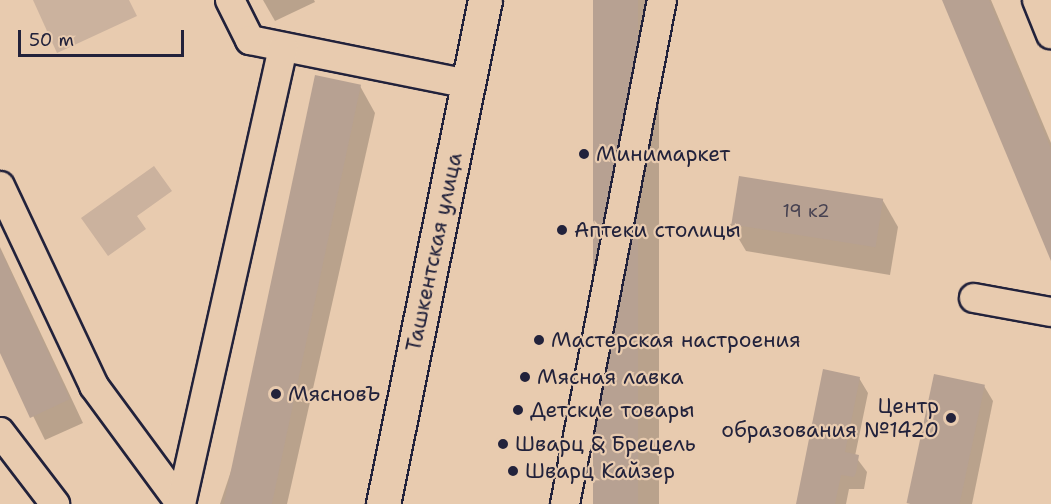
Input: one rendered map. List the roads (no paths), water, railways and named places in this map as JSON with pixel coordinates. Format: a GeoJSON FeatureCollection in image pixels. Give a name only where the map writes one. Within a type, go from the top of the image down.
{"type":"FeatureCollection","features":[{"type":"Feature","properties":{"kind":"main road","name":"Ташкентская улица"},"geometry":{"type":"LineString","coordinates":[[383,504],[485,0]]}},
{"type":"Feature","properties":{"kind":"lane"},"geometry":{"type":"LineString","coordinates":[[230,0],[250,40],[468,84]]}},
{"type":"Feature","properties":{"kind":"lane"},"geometry":{"type":"LineString","coordinates":[[565,504],[662,0]]}},
{"type":"Feature","properties":{"kind":"lane"},"geometry":{"type":"LineString","coordinates":[[1037,0],[1051,34]]}},
{"type":"Feature","properties":{"kind":"lane"},"geometry":{"type":"LineString","coordinates":[[181,504],[283,46]]}},
{"type":"Feature","properties":{"kind":"lane"},"geometry":{"type":"LineString","coordinates":[[0,186],[94,386],[181,504]]}},
{"type":"Feature","properties":{"kind":"lane"},"geometry":{"type":"LineString","coordinates":[[974,298],[1051,312]]}},
{"type":"Feature","properties":{"kind":"lane"},"geometry":{"type":"LineString","coordinates":[[0,432],[55,504]]}},
{"type":"Feature","properties":{"kind":"place","name":"Минимаркет"},"geometry":{"type":"Point","coordinates":[584,154]}},
{"type":"Feature","properties":{"kind":"place","name":"Аптеки столицы"},"geometry":{"type":"Point","coordinates":[562,230]}},
{"type":"Feature","properties":{"kind":"place","name":"Мастерская настроения"},"geometry":{"type":"Point","coordinates":[539,340]}},
{"type":"Feature","properties":{"kind":"place","name":"Мясная лавка"},"geometry":{"type":"Point","coordinates":[525,377]}},
{"type":"Feature","properties":{"kind":"place","name":"МясновЪ"},"geometry":{"type":"Point","coordinates":[276,394]}},
{"type":"Feature","properties":{"kind":"place","name":"Детские товары"},"geometry":{"type":"Point","coordinates":[518,410]}},
{"type":"Feature","properties":{"kind":"place","name":"Центр образования №1420"},"geometry":{"type":"Point","coordinates":[951,418]}},
{"type":"Feature","properties":{"kind":"place","name":"Шварц & Брецель"},"geometry":{"type":"Point","coordinates":[503,444]}},
{"type":"Feature","properties":{"kind":"place","name":"Шварц Кайзер"},"geometry":{"type":"Point","coordinates":[513,471]}}]}
